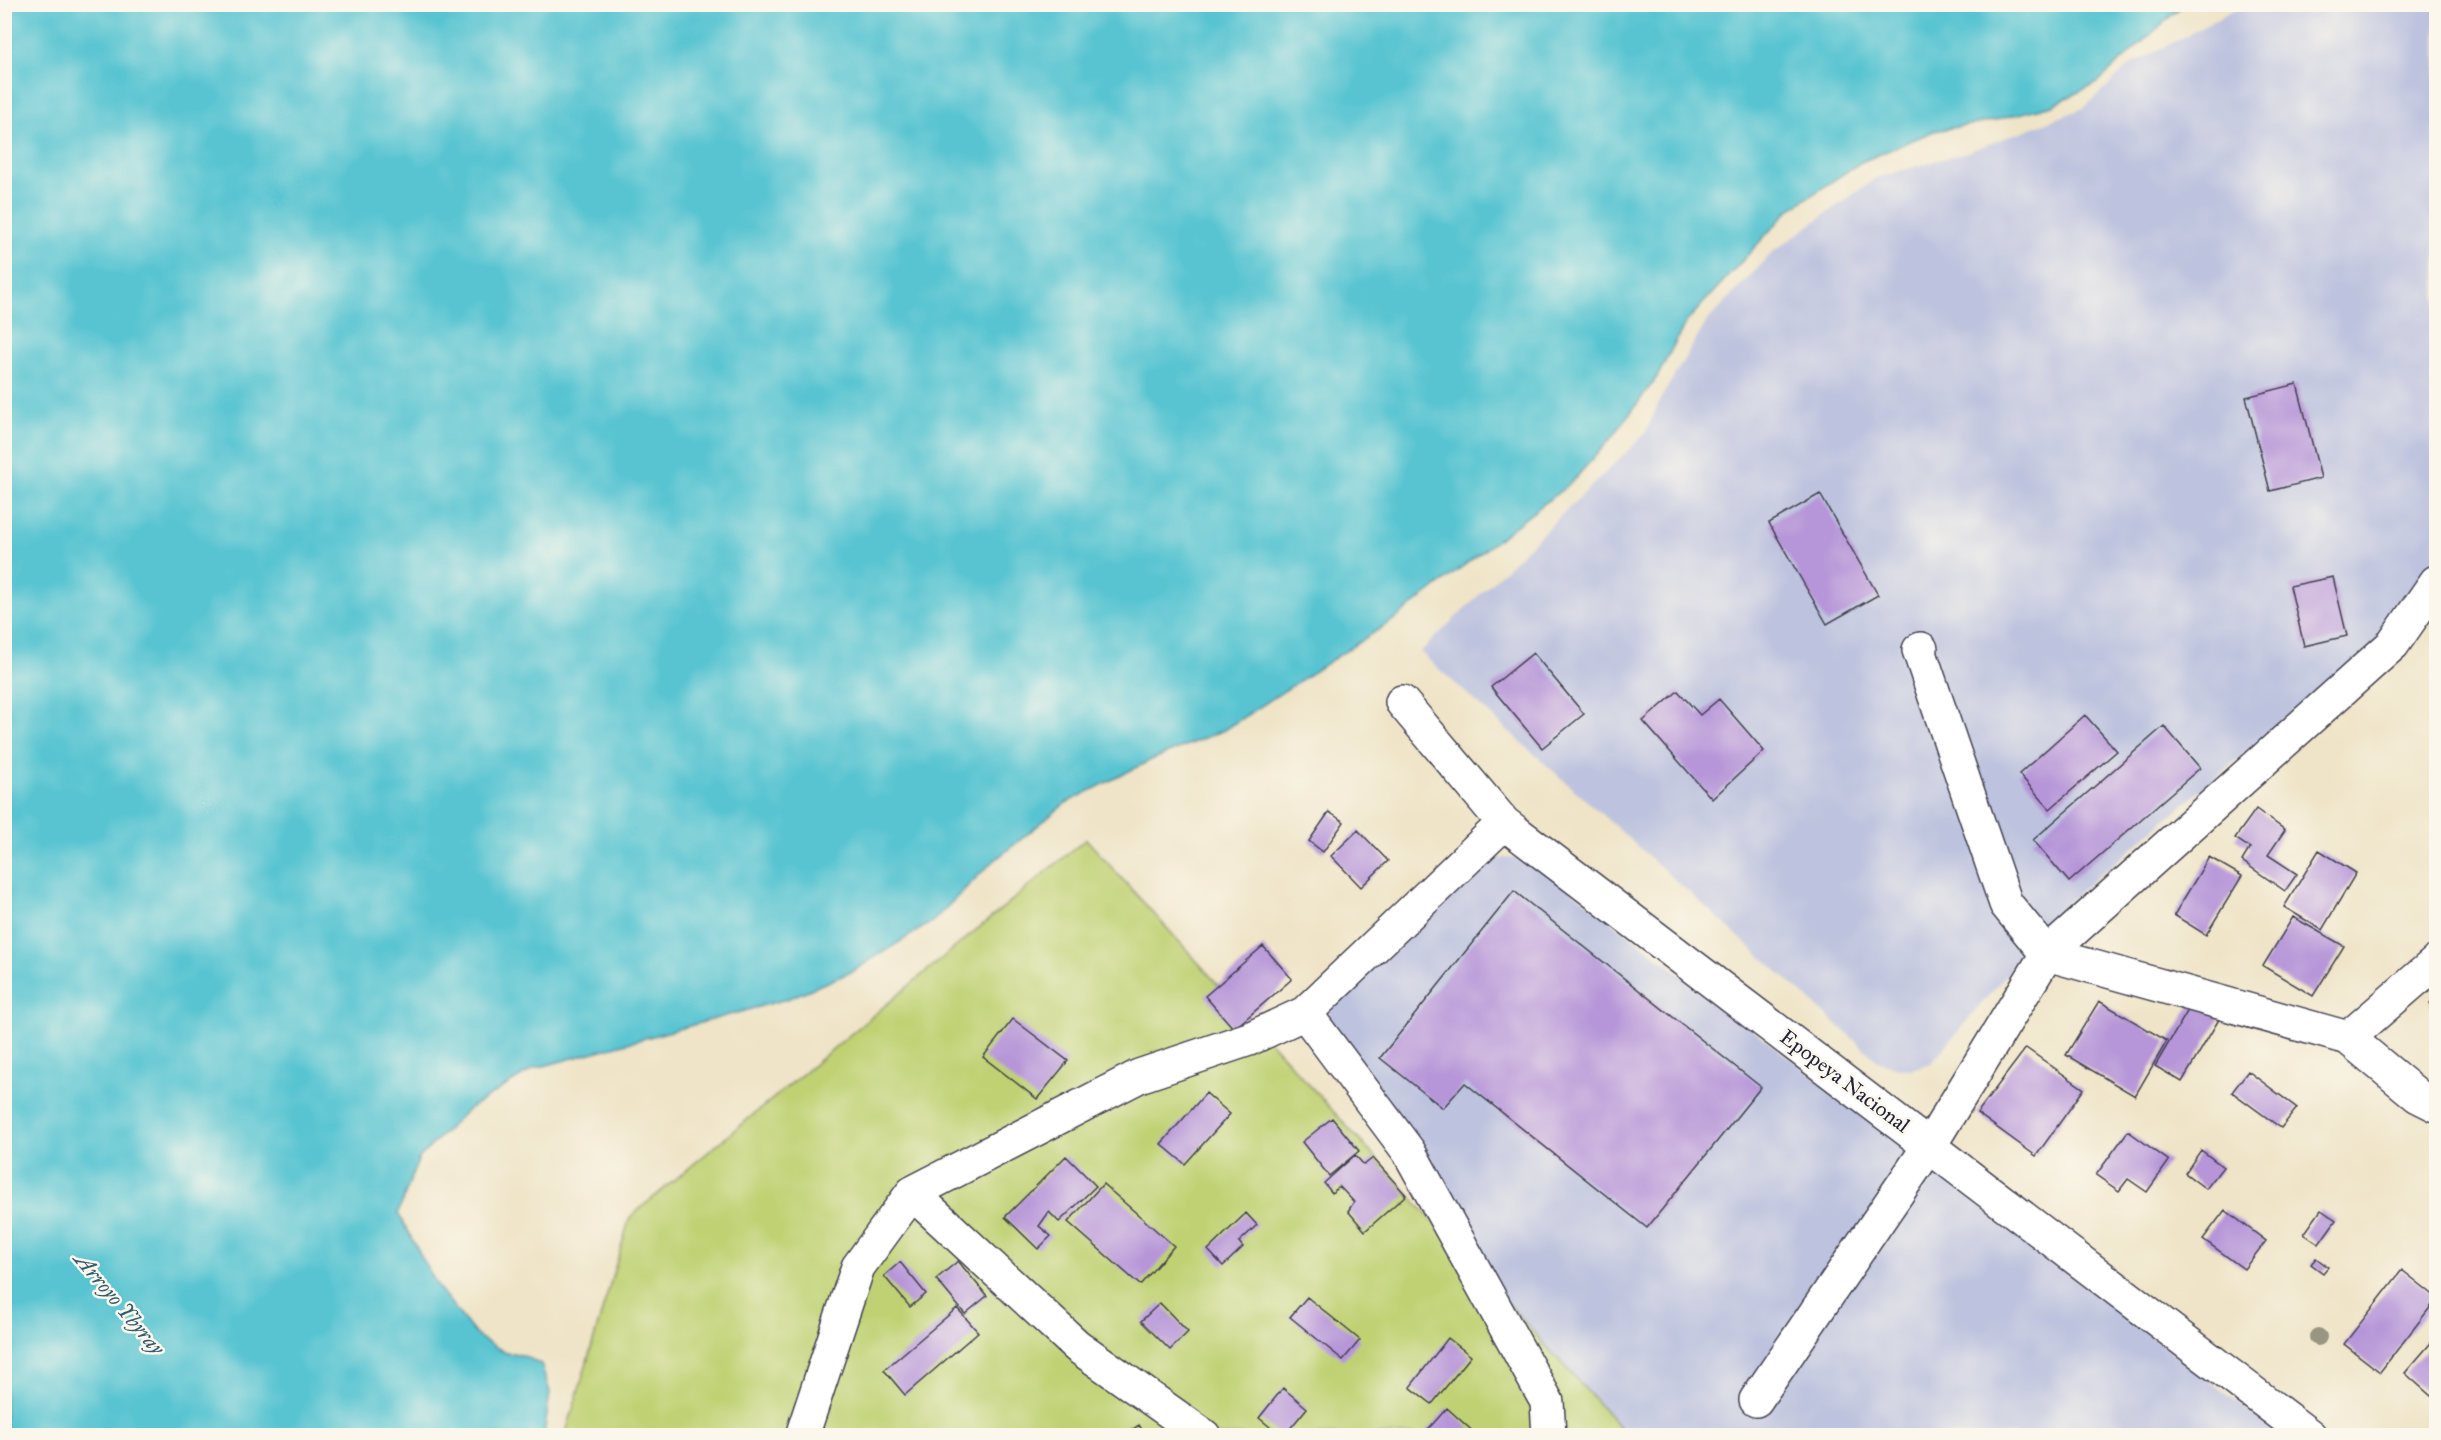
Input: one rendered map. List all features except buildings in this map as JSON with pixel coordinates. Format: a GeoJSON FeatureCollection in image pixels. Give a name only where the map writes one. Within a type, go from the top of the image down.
{"type":"FeatureCollection","features":[{"type":"Feature","properties":{"kind":"street"},"geometry":{"type":"LineString","coordinates":[[1756,1400],[1929,1145],[2047,954],[2393,644],[2436,582]]}},
{"type":"Feature","properties":{"kind":"street"},"geometry":{"type":"LineString","coordinates":[[1921,649],[1919,650],[2006,904],[2047,954],[2348,1038],[2418,1096],[2436,1105]]}},
{"type":"Feature","properties":{"kind":"street","name":"Epopeya Nacional"},"geometry":{"type":"LineString","coordinates":[[1402,702],[1504,822],[2310,1436]]}},
{"type":"Feature","properties":{"kind":"street"},"geometry":{"type":"LineString","coordinates":[[802,1436],[858,1267],[912,1193],[1139,1076],[1249,1039],[1305,1013],[1504,822]]}},
{"type":"Feature","properties":{"kind":"street"},"geometry":{"type":"LineString","coordinates":[[2348,1038],[2436,962]]}},
{"type":"Feature","properties":{"kind":"street"},"geometry":{"type":"LineString","coordinates":[[1305,1013],[1409,1152],[1547,1402],[1549,1436]]}},
{"type":"Feature","properties":{"kind":"street"},"geometry":{"type":"LineString","coordinates":[[912,1193],[1077,1346],[1204,1436]]}},
{"type":"Feature","properties":{"kind":"shaded area"},"geometry":{"type":"Polygon","coordinates":[[[2244,5],[2436,5],[2436,593],[2070,900],[1931,1063],[1912,1069],[1900,1069],[1878,1061],[1420,652],[1645,434],[1661,398],[1707,321],[1774,251],[1876,178],[1967,152],[2084,108],[2129,66],[2244,5]]]}},
{"type":"Feature","properties":{"kind":"shaded area"},"geometry":{"type":"Polygon","coordinates":[[[1507,857],[1527,858],[1542,868],[2280,1435],[1589,1435],[1327,1023],[1330,1006],[1487,863],[1507,857]]]}},
{"type":"Feature","properties":{"kind":"green space"},"geometry":{"type":"Polygon","coordinates":[[[1086,839],[1627,1435],[565,1436],[630,1217],[1086,839]]]}},
{"type":"Feature","properties":{"kind":"water","name":"Arroyo Ybyray"},"geometry":{"type":"Polygon","coordinates":[[[5,4],[2183,5],[2097,83],[2053,105],[1993,121],[1934,131],[1861,162],[1788,211],[1686,322],[1657,377],[1614,435],[1572,482],[1395,619],[1224,730],[1151,760],[1066,803],[989,865],[932,922],[851,972],[787,999],[533,1069],[467,1110],[419,1158],[398,1213],[438,1287],[477,1336],[506,1353],[522,1355],[541,1364],[550,1392],[544,1435],[5,1436],[5,4]]]}}]}
